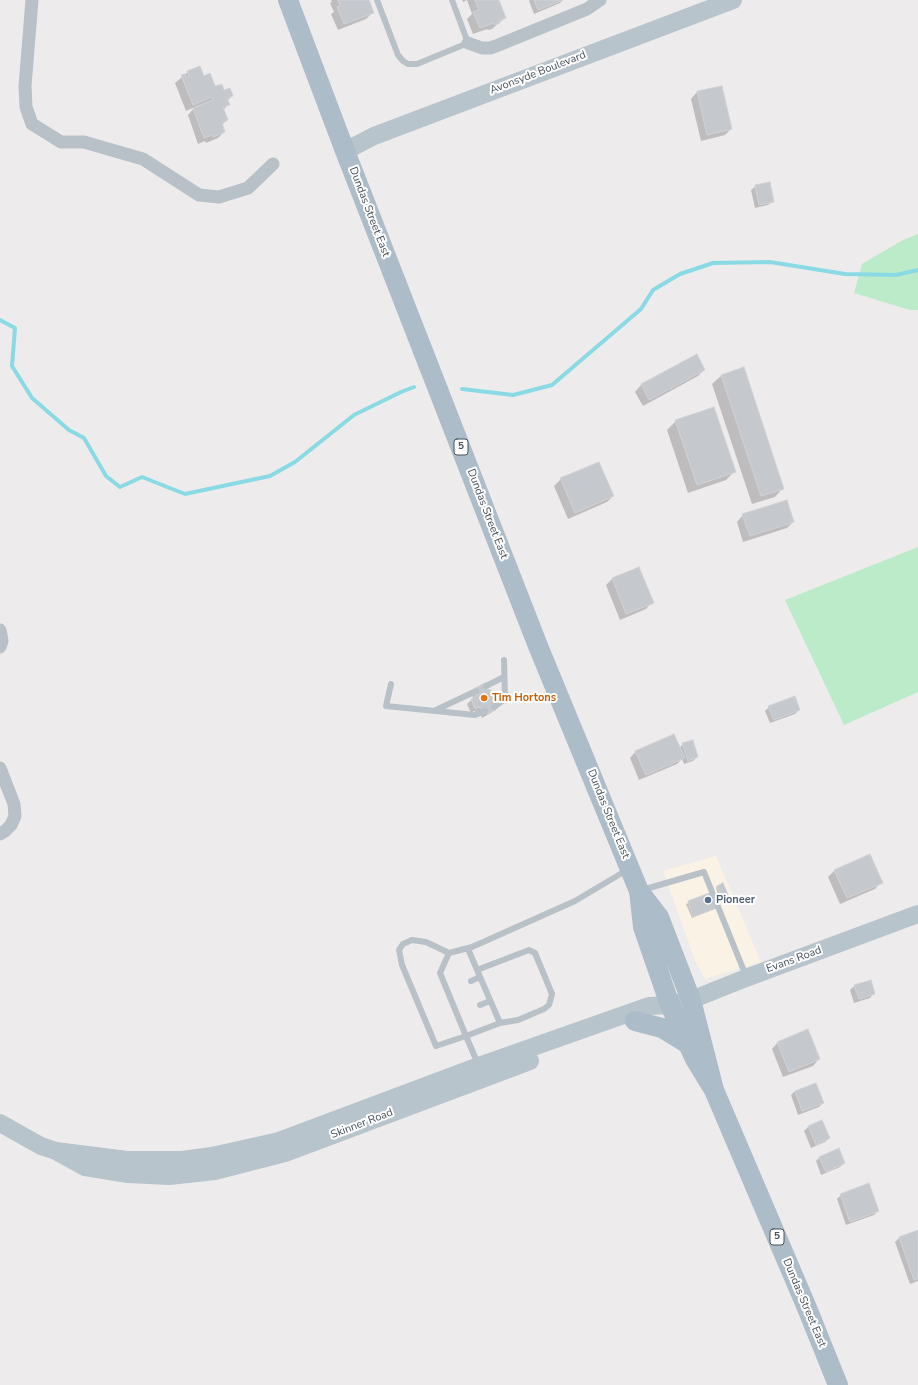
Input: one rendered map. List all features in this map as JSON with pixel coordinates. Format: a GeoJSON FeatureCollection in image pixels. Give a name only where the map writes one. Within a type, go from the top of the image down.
{"type":"FeatureCollection","features":[{"type":"Feature","properties":{"kind":"main road","name":"Dundas Street East"},"geometry":{"type":"LineString","coordinates":[[288,0],[345,151],[538,646],[639,891],[643,927],[664,1005],[714,1090],[807,1308],[838,1385]]}},
{"type":"Feature","properties":{"kind":"main road","name":"Dundas Street East"},"geometry":{"type":"LineString","coordinates":[[639,891],[659,917],[691,1000],[714,1090]]}},
{"type":"Feature","properties":{"kind":"main road"},"geometry":{"type":"LineString","coordinates":[[635,1021],[662,1028],[688,1044]]}},
{"type":"Feature","properties":{"kind":"street"},"geometry":{"type":"LineString","coordinates":[[32,0],[25,86],[26,107],[32,124],[61,142],[84,142],[144,159],[199,195],[219,197],[248,188],[273,164]]}},
{"type":"Feature","properties":{"kind":"street"},"geometry":{"type":"LineString","coordinates":[[468,43],[482,48],[490,48],[587,9],[600,0]]}},
{"type":"Feature","properties":{"kind":"street","name":"Avonsyde Boulevard"},"geometry":{"type":"LineString","coordinates":[[345,151],[374,136],[733,0]]}},
{"type":"Feature","properties":{"kind":"street"},"geometry":{"type":"LineString","coordinates":[[0,630],[2,641],[0,647]]}},
{"type":"Feature","properties":{"kind":"street"},"geometry":{"type":"LineString","coordinates":[[0,768],[14,804],[15,816],[11,825],[0,834]]}},
{"type":"Feature","properties":{"kind":"street","name":"Evans Road"},"geometry":{"type":"LineString","coordinates":[[664,1005],[691,1000],[918,914]]}},
{"type":"Feature","properties":{"kind":"street","name":"Skinner Road"},"geometry":{"type":"LineString","coordinates":[[0,1123],[41,1146],[56,1151],[85,1167],[128,1174],[170,1176],[215,1171],[285,1154],[635,1021],[664,1005]]}},
{"type":"Feature","properties":{"kind":"street","name":"Skinner Road"},"geometry":{"type":"LineString","coordinates":[[56,1151],[127,1160],[182,1160],[212,1156],[279,1141],[479,1066],[649,1006],[664,1005]]}},
{"type":"Feature","properties":{"kind":"lane"},"geometry":{"type":"LineString","coordinates":[[377,0],[398,54],[403,61],[408,64],[418,64],[468,43],[452,0]]}},
{"type":"Feature","properties":{"kind":"lane"},"geometry":{"type":"LineString","coordinates":[[494,707],[504,699],[504,660]]}},
{"type":"Feature","properties":{"kind":"lane"},"geometry":{"type":"LineString","coordinates":[[486,686],[504,677]]}},
{"type":"Feature","properties":{"kind":"lane"},"geometry":{"type":"LineString","coordinates":[[391,684],[386,706],[475,714],[484,711]]}},
{"type":"Feature","properties":{"kind":"lane"},"geometry":{"type":"LineString","coordinates":[[434,711],[476,691]]}},
{"type":"Feature","properties":{"kind":"lane"},"geometry":{"type":"LineString","coordinates":[[477,970],[529,950],[535,953],[552,994],[549,1005],[544,1009],[518,1020],[500,1022],[436,1046],[402,965],[399,950],[403,944],[412,940],[426,942],[449,953],[468,949],[575,901],[630,868]]}},
{"type":"Feature","properties":{"kind":"lane"},"geometry":{"type":"LineString","coordinates":[[639,891],[704,872],[746,978]]}},
{"type":"Feature","properties":{"kind":"lane"},"geometry":{"type":"LineString","coordinates":[[468,949],[500,1022]]}},
{"type":"Feature","properties":{"kind":"lane"},"geometry":{"type":"LineString","coordinates":[[449,953],[440,973],[450,989],[460,1013],[466,1036],[479,1066]]}},
{"type":"Feature","properties":{"kind":"lane"},"geometry":{"type":"LineString","coordinates":[[471,981],[480,977]]}},
{"type":"Feature","properties":{"kind":"lane"},"geometry":{"type":"LineString","coordinates":[[480,1005],[490,1001]]}},
{"type":"Feature","properties":{"kind":"shaded area"},"geometry":{"type":"Polygon","coordinates":[[[716,856],[761,962],[705,979],[695,960],[663,871],[716,856]]]}},
{"type":"Feature","properties":{"kind":"green space"},"geometry":{"type":"Polygon","coordinates":[[[918,234],[918,310],[910,310],[854,293],[862,264],[903,240],[918,234]]]}},
{"type":"Feature","properties":{"kind":"green space"},"geometry":{"type":"Polygon","coordinates":[[[918,547],[918,692],[844,725],[785,600],[918,547]]]}},
{"type":"Feature","properties":{"kind":"building"},"geometry":{"type":"Polygon","coordinates":[[[338,0],[369,0],[374,13],[344,24],[337,7],[340,6],[338,0]]]}},
{"type":"Feature","properties":{"kind":"building"},"geometry":{"type":"Polygon","coordinates":[[[475,0],[499,0],[506,18],[499,21],[500,23],[495,25],[494,23],[480,28],[473,12],[479,10],[475,0]]]}},
{"type":"Feature","properties":{"kind":"building"},"geometry":{"type":"Polygon","coordinates":[[[534,0],[563,0],[538,10],[534,0]]]}},
{"type":"Feature","properties":{"kind":"building"},"geometry":{"type":"Polygon","coordinates":[[[200,66],[204,76],[210,73],[215,86],[222,84],[224,90],[230,88],[233,96],[227,98],[230,105],[223,107],[228,120],[222,123],[225,132],[213,137],[212,135],[204,138],[193,108],[213,100],[212,97],[193,105],[181,75],[185,74],[186,77],[189,76],[187,71],[200,66]]]}},
{"type":"Feature","properties":{"kind":"building"},"geometry":{"type":"Polygon","coordinates":[[[722,86],[732,129],[707,135],[697,91],[722,86]]]}},
{"type":"Feature","properties":{"kind":"building"},"geometry":{"type":"Polygon","coordinates":[[[770,182],[774,202],[759,205],[755,185],[770,182]]]}},
{"type":"Feature","properties":{"kind":"building"},"geometry":{"type":"Polygon","coordinates":[[[697,354],[705,370],[649,400],[641,384],[697,354]]]}},
{"type":"Feature","properties":{"kind":"building"},"geometry":{"type":"Polygon","coordinates":[[[744,367],[784,489],[761,496],[721,375],[744,367]]]}},
{"type":"Feature","properties":{"kind":"building"},"geometry":{"type":"Polygon","coordinates":[[[714,407],[736,472],[697,485],[675,420],[714,407]]]}},
{"type":"Feature","properties":{"kind":"building"},"geometry":{"type":"Polygon","coordinates":[[[599,462],[614,496],[575,513],[560,478],[599,462]]]}},
{"type":"Feature","properties":{"kind":"building"},"geometry":{"type":"Polygon","coordinates":[[[787,500],[794,522],[750,536],[742,514],[787,500]]]}},
{"type":"Feature","properties":{"kind":"building"},"geometry":{"type":"Polygon","coordinates":[[[639,567],[654,603],[626,614],[612,578],[639,567]]]}},
{"type":"Feature","properties":{"kind":"building","name":"Tim Hortons"},"geometry":{"type":"Polygon","coordinates":[[[485,683],[487,689],[491,690],[496,701],[494,705],[496,710],[486,714],[484,710],[478,707],[475,709],[471,699],[475,697],[477,693],[475,688],[485,683]]]}},
{"type":"Feature","properties":{"kind":"building"},"geometry":{"type":"Polygon","coordinates":[[[795,696],[800,710],[774,720],[768,706],[795,696]]]}},
{"type":"Feature","properties":{"kind":"building"},"geometry":{"type":"Polygon","coordinates":[[[674,734],[685,758],[646,775],[635,751],[674,734]]]}},
{"type":"Feature","properties":{"kind":"building"},"geometry":{"type":"Polygon","coordinates":[[[693,740],[698,757],[688,761],[682,743],[693,740]]]}},
{"type":"Feature","properties":{"kind":"building"},"geometry":{"type":"Polygon","coordinates":[[[870,854],[883,883],[847,898],[834,870],[870,854]]]}},
{"type":"Feature","properties":{"kind":"building"},"geometry":{"type":"Polygon","coordinates":[[[723,883],[730,899],[723,901],[717,886],[723,883]]]}},
{"type":"Feature","properties":{"kind":"building"},"geometry":{"type":"Polygon","coordinates":[[[712,892],[717,908],[693,917],[688,901],[712,892]]]}},
{"type":"Feature","properties":{"kind":"building"},"geometry":{"type":"Polygon","coordinates":[[[871,980],[875,994],[859,999],[854,985],[871,980]]]}},
{"type":"Feature","properties":{"kind":"building"},"geometry":{"type":"Polygon","coordinates":[[[808,1029],[820,1059],[789,1072],[777,1042],[808,1029]]]}},
{"type":"Feature","properties":{"kind":"building"},"geometry":{"type":"Polygon","coordinates":[[[816,1083],[824,1103],[802,1111],[795,1091],[816,1083]]]}},
{"type":"Feature","properties":{"kind":"building"},"geometry":{"type":"Polygon","coordinates":[[[822,1120],[830,1138],[816,1145],[808,1126],[822,1120]]]}},
{"type":"Feature","properties":{"kind":"building"},"geometry":{"type":"Polygon","coordinates":[[[839,1148],[845,1163],[826,1172],[819,1157],[839,1148]]]}},
{"type":"Feature","properties":{"kind":"building"},"geometry":{"type":"Polygon","coordinates":[[[869,1183],[879,1211],[850,1222],[840,1194],[869,1183]]]}},
{"type":"Feature","properties":{"kind":"building"},"geometry":{"type":"Polygon","coordinates":[[[918,1230],[918,1279],[914,1280],[899,1237],[918,1230]]]}},
{"type":"Feature","properties":{"kind":"waterway"},"geometry":{"type":"LineString","coordinates":[[462,389],[513,395],[552,385],[641,309],[653,290],[680,274],[713,263],[770,262],[845,274],[896,275],[918,270]]}},
{"type":"Feature","properties":{"kind":"waterway"},"geometry":{"type":"LineString","coordinates":[[0,320],[15,328],[12,366],[32,398],[69,430],[84,438],[106,476],[120,487],[142,477],[185,494],[270,476],[295,462],[354,415],[414,387]]}},
{"type":"Feature","properties":{"kind":"place","name":"Tim Hortons"},"geometry":{"type":"Point","coordinates":[484,698]}},
{"type":"Feature","properties":{"kind":"place","name":"Pioneer"},"geometry":{"type":"Point","coordinates":[708,900]}}]}
